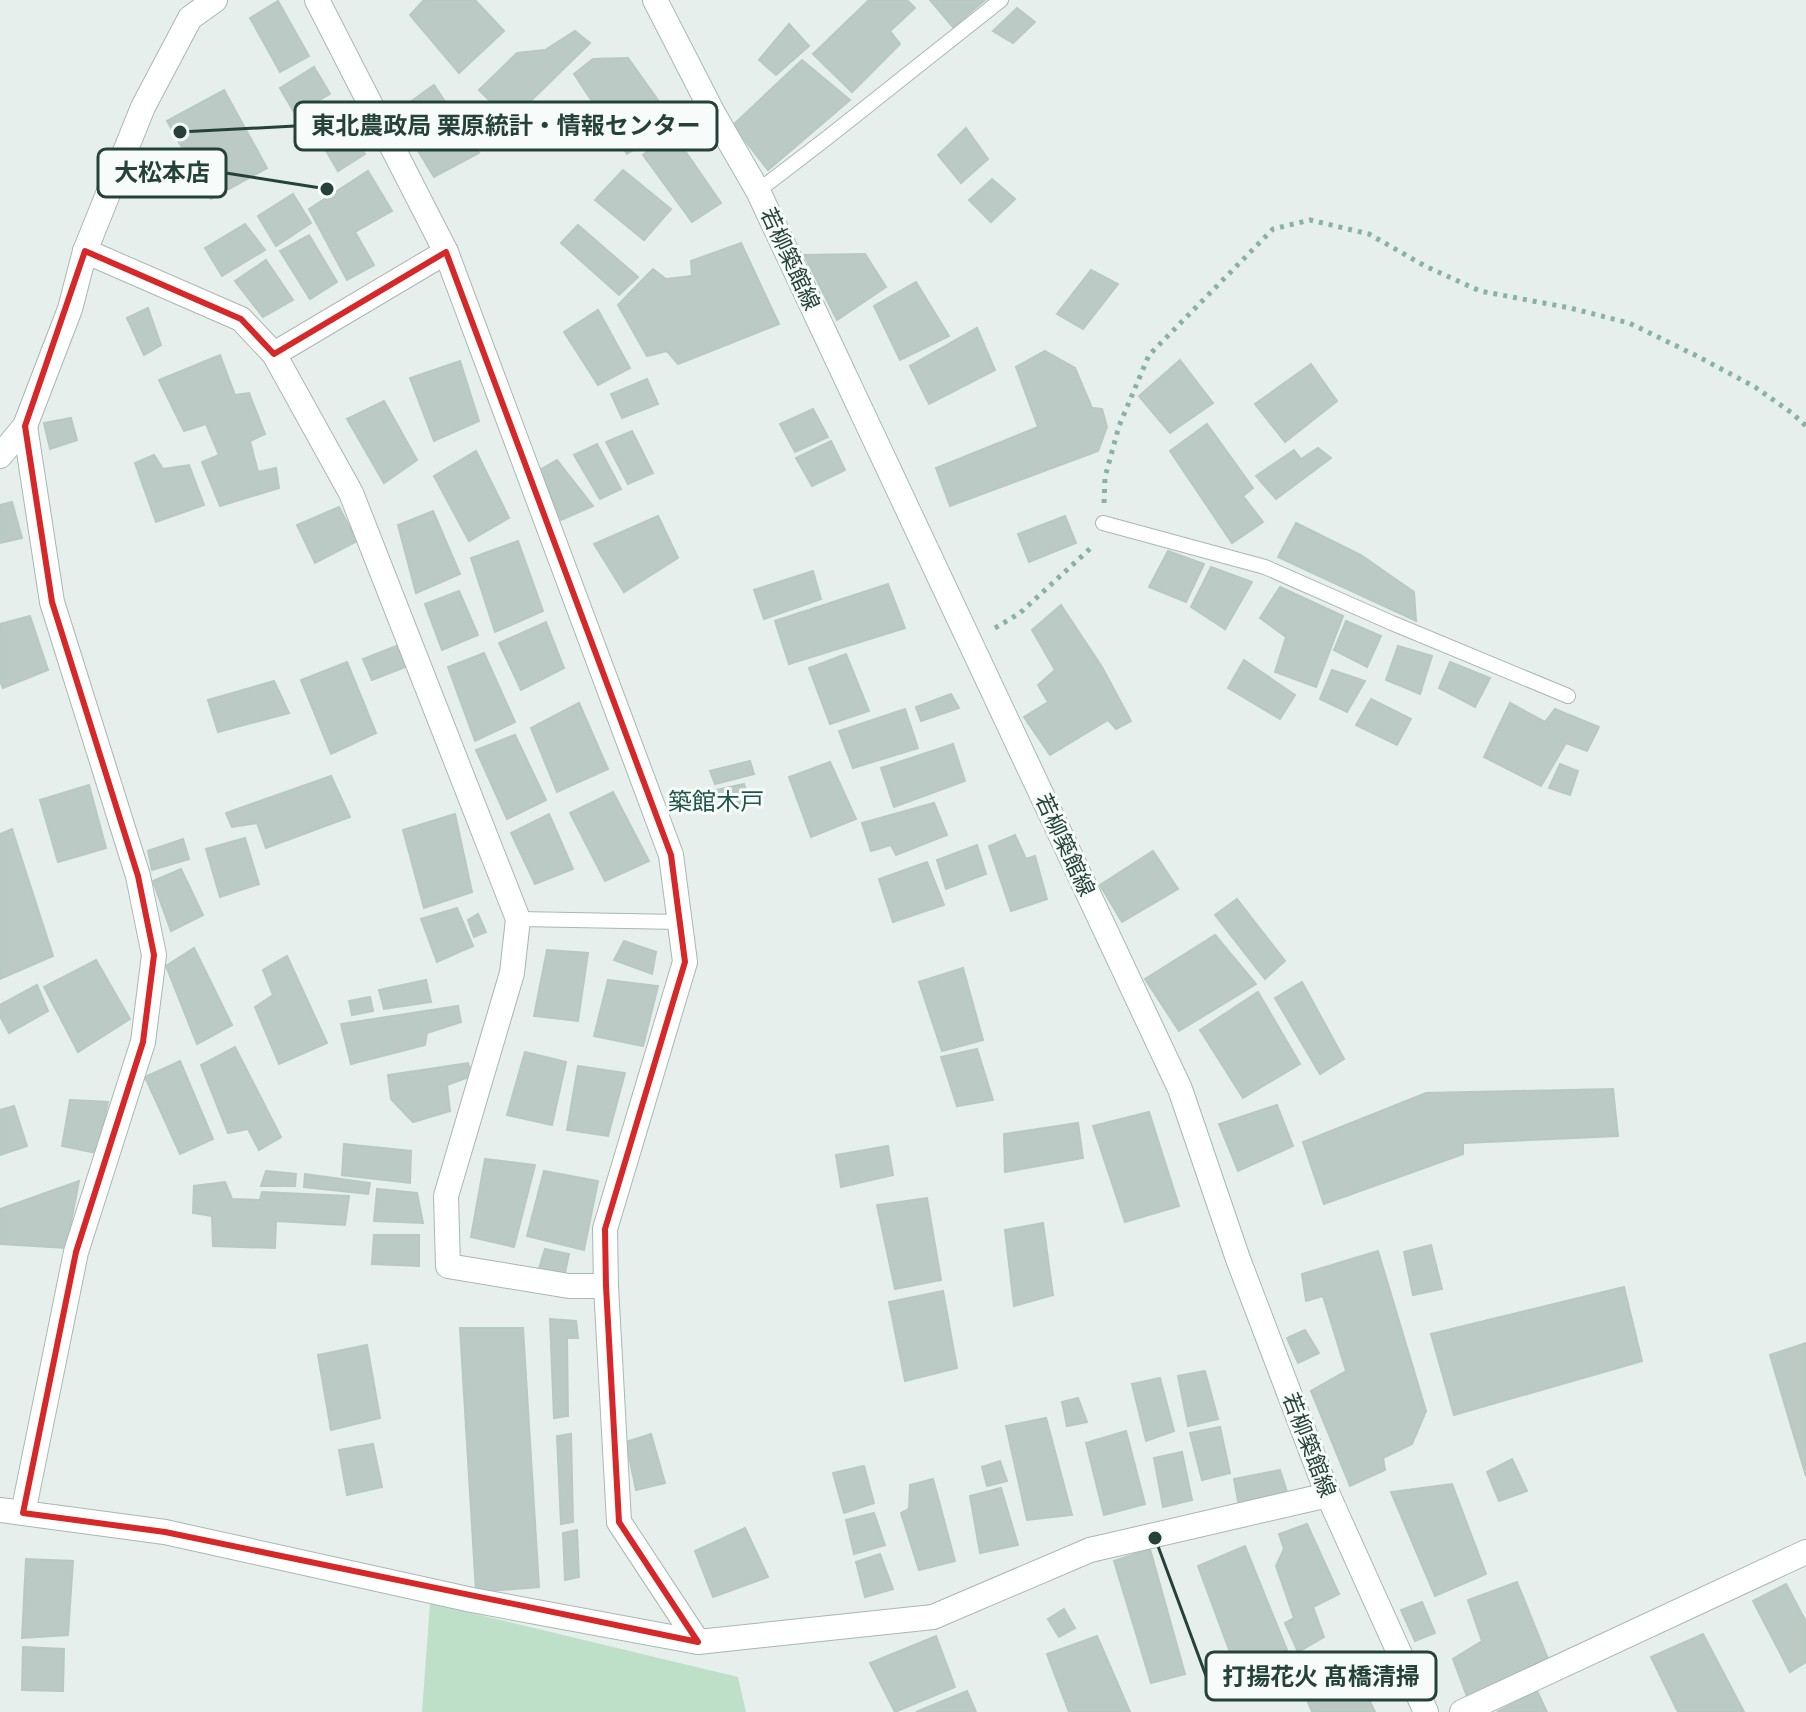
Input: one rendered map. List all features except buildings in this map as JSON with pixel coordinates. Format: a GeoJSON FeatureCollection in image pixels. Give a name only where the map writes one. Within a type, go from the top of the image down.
{"type":"FeatureCollection","features":[{"type":"Feature","properties":{"kind":"street"},"geometry":{"type":"LineString","coordinates":[[0,456],[25,426],[70,309],[85,251],[143,107],[190,18],[215,0]]}},
{"type":"Feature","properties":{"kind":"street"},"geometry":{"type":"LineString","coordinates":[[317,0],[446,252],[671,855],[685,962],[605,1229],[606,1286],[619,1522],[698,1642]]}},
{"type":"Feature","properties":{"kind":"street","name":"若柳築館線"},"geometry":{"type":"LineString","coordinates":[[655,0],[713,113],[758,191],[1180,1089],[1238,1259],[1328,1495],[1426,1712]]}},
{"type":"Feature","properties":{"kind":"street"},"geometry":{"type":"LineString","coordinates":[[85,251],[241,319],[274,354],[351,493],[518,919],[512,973],[446,1196],[448,1266],[569,1286],[606,1286]]}},
{"type":"Feature","properties":{"kind":"street"},"geometry":{"type":"LineString","coordinates":[[274,354],[446,252]]}},
{"type":"Feature","properties":{"kind":"street"},"geometry":{"type":"LineString","coordinates":[[25,426],[52,602],[138,876],[154,955],[143,1042],[76,1252],[12,1511],[165,1532],[472,1600],[698,1642],[933,1617],[1090,1550],[1328,1495]]}},
{"type":"Feature","properties":{"kind":"street"},"geometry":{"type":"LineString","coordinates":[[1462,1712],[1806,1552]]}},
{"type":"Feature","properties":{"kind":"lane"},"geometry":{"type":"LineString","coordinates":[[758,191],[1001,0]]}},
{"type":"Feature","properties":{"kind":"lane"},"geometry":{"type":"LineString","coordinates":[[1103,523],[1265,567],[1568,696]]}},
{"type":"Feature","properties":{"kind":"lane"},"geometry":{"type":"LineString","coordinates":[[518,919],[680,922]]}},
{"type":"Feature","properties":{"kind":"path"},"geometry":{"type":"LineString","coordinates":[[971,644],[1020,613],[1103,536],[1105,477],[1119,426],[1149,355],[1273,229],[1310,220],[1369,234],[1425,266],[1480,291],[1629,323],[1755,387],[1806,426]]}},
{"type":"Feature","properties":{"kind":"highlighted area"},"geometry":{"type":"Polygon","coordinates":[[[85,251],[241,319],[274,354],[446,252],[671,855],[685,962],[605,1229],[606,1286],[619,1522],[698,1642],[165,1532],[23,1513],[76,1252],[143,1042],[154,955],[138,876],[52,602],[25,426],[85,251]]]}},
{"type":"Feature","properties":{"kind":"green space"},"geometry":{"type":"Polygon","coordinates":[[[430,1603],[738,1677],[746,1712],[422,1712],[430,1603]]]}},
{"type":"Feature","properties":{"kind":"place","name":"東北農政局 栗原統計・情報センター"},"geometry":{"type":"Point","coordinates":[180,132]}},
{"type":"Feature","properties":{"kind":"place","name":"大松本店"},"geometry":{"type":"Point","coordinates":[327,189]}},
{"type":"Feature","properties":{"kind":"place","name":"打揚花火 髙橋清掃"},"geometry":{"type":"Point","coordinates":[1155,1538]}},
{"type":"Feature","properties":{"kind":"district","name":"築館木戸"},"geometry":{"type":"Point","coordinates":[716,802]}}]}
